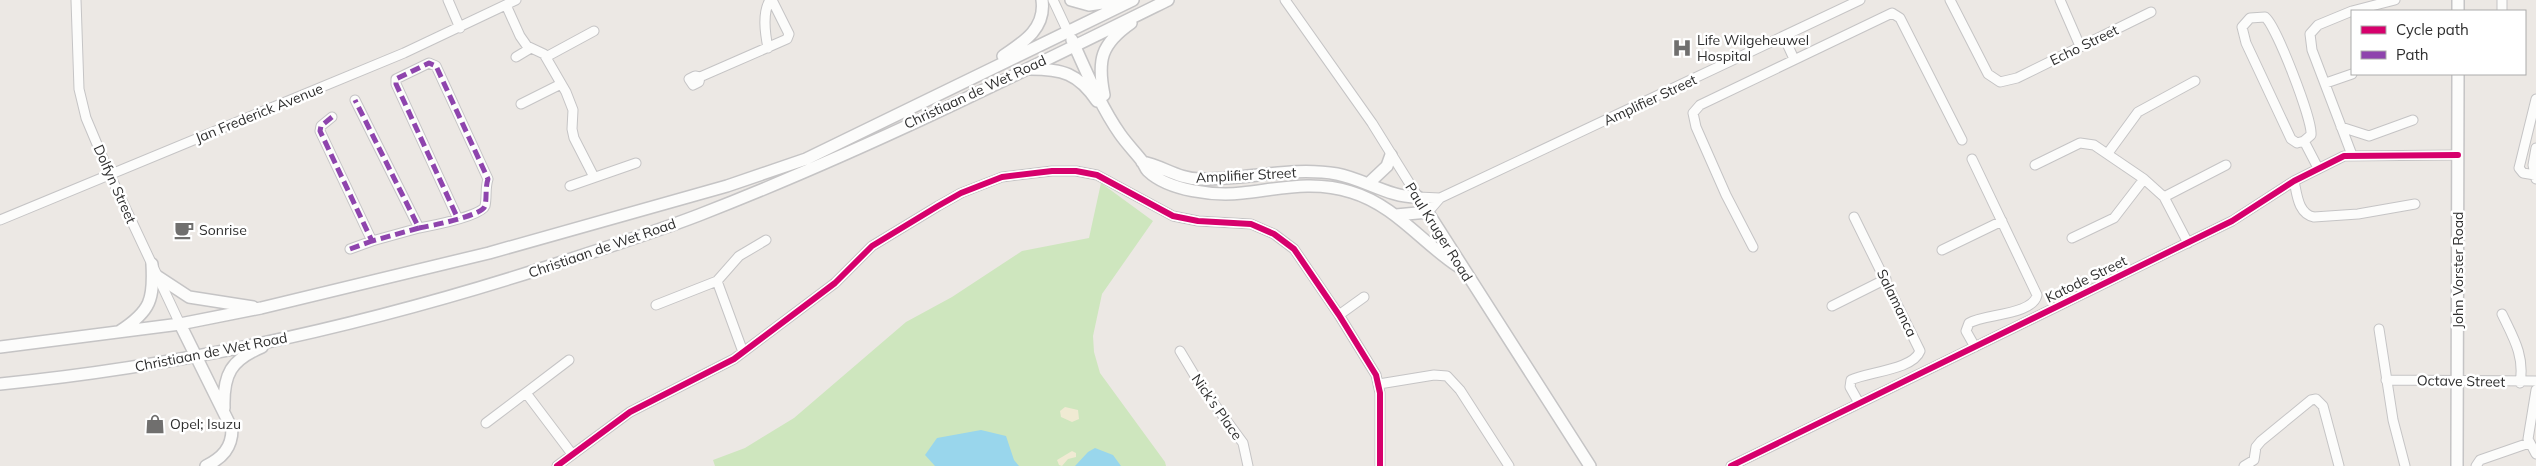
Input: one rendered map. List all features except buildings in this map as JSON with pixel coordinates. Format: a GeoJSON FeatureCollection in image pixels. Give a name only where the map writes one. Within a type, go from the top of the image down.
{"type":"FeatureCollection","features":[{"type":"Feature","properties":{"kind":"main road"},"geometry":{"type":"LineString","coordinates":[[966,80],[1020,44],[1035,31],[1042,17],[1042,0]]}},
{"type":"Feature","properties":{"kind":"main road"},"geometry":{"type":"LineString","coordinates":[[1070,0],[1090,5],[1122,0]]}},
{"type":"Feature","properties":{"kind":"main road","name":"Christiaan de Wet Road"},"geometry":{"type":"LineString","coordinates":[[0,347],[117,334],[262,308],[489,253],[783,168],[822,152],[1133,0]]}},
{"type":"Feature","properties":{"kind":"main road","name":"Christiaan de Wet Road"},"geometry":{"type":"LineString","coordinates":[[0,384],[97,372],[197,356],[350,323],[479,289],[691,218],[844,154],[1027,69],[1168,0]]}},
{"type":"Feature","properties":{"kind":"main road"},"geometry":{"type":"LineString","coordinates":[[1107,111],[1100,66],[1105,48],[1123,28],[1150,9]]}},
{"type":"Feature","properties":{"kind":"main road","name":"Amplifier Street"},"geometry":{"type":"LineString","coordinates":[[1068,32],[1119,133],[1148,170],[1162,179],[1193,191],[1227,194],[1278,187],[1321,186],[1351,192],[1371,200],[1396,216],[1441,254],[1463,269]]}},
{"type":"Feature","properties":{"kind":"main road"},"geometry":{"type":"LineString","coordinates":[[1027,69],[1056,70],[1073,76],[1092,94],[1119,133]]}},
{"type":"Feature","properties":{"kind":"main road","name":"John Vorster Road"},"geometry":{"type":"LineString","coordinates":[[2458,75],[2458,466]]}},
{"type":"Feature","properties":{"kind":"main road"},"geometry":{"type":"LineString","coordinates":[[1369,183],[1387,166],[1391,155]]}},
{"type":"Feature","properties":{"kind":"main road","name":"Amplifier Street"},"geometry":{"type":"LineString","coordinates":[[1142,162],[1152,164],[1175,176],[1199,179],[1274,173],[1316,172],[1336,174],[1369,183],[1399,195],[1418,197]]}},
{"type":"Feature","properties":{"kind":"main road","name":"Paul Kruger Road"},"geometry":{"type":"LineString","coordinates":[[1418,197],[1590,466]]}},
{"type":"Feature","properties":{"kind":"main road"},"geometry":{"type":"LineString","coordinates":[[1396,216],[1428,212]]}},
{"type":"Feature","properties":{"kind":"main road"},"geometry":{"type":"LineString","coordinates":[[117,334],[139,319],[150,302],[153,291],[152,264]]}},
{"type":"Feature","properties":{"kind":"main road"},"geometry":{"type":"LineString","coordinates":[[158,276],[189,296],[262,308]]}},
{"type":"Feature","properties":{"kind":"main road","name":"Dolfyn Street"},"geometry":{"type":"LineString","coordinates":[[180,324],[225,412]]}},
{"type":"Feature","properties":{"kind":"main road"},"geometry":{"type":"LineString","coordinates":[[206,466],[223,456],[232,439],[232,429],[225,412],[225,384],[230,370],[236,362],[253,351],[284,338]]}},
{"type":"Feature","properties":{"kind":"street","name":"Dolfyn Street"},"geometry":{"type":"LineString","coordinates":[[76,0],[80,102],[110,175],[180,324]]}},
{"type":"Feature","properties":{"kind":"street"},"geometry":{"type":"LineString","coordinates":[[448,0],[460,28]]}},
{"type":"Feature","properties":{"kind":"street","name":"Jan Frederick Avenue"},"geometry":{"type":"LineString","coordinates":[[0,220],[396,57],[516,0]]}},
{"type":"Feature","properties":{"kind":"street"},"geometry":{"type":"LineString","coordinates":[[700,77],[768,48],[787,39],[789,34],[771,0],[766,7],[765,28],[768,48]]}},
{"type":"Feature","properties":{"kind":"street"},"geometry":{"type":"LineString","coordinates":[[1052,0],[1068,32]]}},
{"type":"Feature","properties":{"kind":"street","name":"Paul Kruger Road"},"geometry":{"type":"LineString","coordinates":[[1285,0],[1372,123],[1418,197]]}},
{"type":"Feature","properties":{"kind":"street","name":"Amplifier Street"},"geometry":{"type":"LineString","coordinates":[[1428,212],[1440,198],[1860,0]]}},
{"type":"Feature","properties":{"kind":"street","name":"Echo Street"},"geometry":{"type":"LineString","coordinates":[[1950,0],[1988,74],[2000,82],[2017,78],[2151,12]]}},
{"type":"Feature","properties":{"kind":"street"},"geometry":{"type":"LineString","coordinates":[[2060,0],[2080,46]]}},
{"type":"Feature","properties":{"kind":"street"},"geometry":{"type":"LineString","coordinates":[[2356,10],[2395,0]]}},
{"type":"Feature","properties":{"kind":"street"},"geometry":{"type":"LineString","coordinates":[[506,5],[520,36],[531,48],[546,57],[561,84],[573,110],[572,129],[574,138],[594,177]]}},
{"type":"Feature","properties":{"kind":"street"},"geometry":{"type":"LineString","coordinates":[[2351,11],[2318,24],[2310,34],[2312,50],[2352,155]]}},
{"type":"Feature","properties":{"kind":"street"},"geometry":{"type":"LineString","coordinates":[[1753,247],[1726,195],[1696,126],[1693,113],[1700,105],[1877,18],[1888,13],[1896,14],[1962,140]]}},
{"type":"Feature","properties":{"kind":"street"},"geometry":{"type":"LineString","coordinates":[[2266,17],[2271,22],[2309,119],[2311,135],[2304,141],[2297,143],[2291,139],[2246,43],[2242,27],[2250,18],[2266,17]]}},
{"type":"Feature","properties":{"kind":"street"},"geometry":{"type":"LineString","coordinates":[[546,57],[594,31]]}},
{"type":"Feature","properties":{"kind":"street"},"geometry":{"type":"LineString","coordinates":[[1784,37],[1794,59]]}},
{"type":"Feature","properties":{"kind":"street"},"geometry":{"type":"LineString","coordinates":[[516,57],[531,48]]}},
{"type":"Feature","properties":{"kind":"street"},"geometry":{"type":"LineString","coordinates":[[350,249],[372,241],[458,219],[484,208],[487,175],[436,66],[429,62],[401,75],[396,79],[396,84],[458,219]]}},
{"type":"Feature","properties":{"kind":"street"},"geometry":{"type":"LineString","coordinates":[[2326,83],[2351,74]]}},
{"type":"Feature","properties":{"kind":"street"},"geometry":{"type":"LineString","coordinates":[[2108,153],[2138,112],[2194,81]]}},
{"type":"Feature","properties":{"kind":"street"},"geometry":{"type":"LineString","coordinates":[[521,104],[561,84]]}},
{"type":"Feature","properties":{"kind":"street"},"geometry":{"type":"LineString","coordinates":[[2536,99],[2518,168],[2523,174],[2535,177],[2533,165],[2536,148]]}},
{"type":"Feature","properties":{"kind":"street"},"geometry":{"type":"LineString","coordinates":[[355,100],[419,228]]}},
{"type":"Feature","properties":{"kind":"street"},"geometry":{"type":"LineString","coordinates":[[332,117],[321,126],[320,131],[372,241]]}},
{"type":"Feature","properties":{"kind":"street"},"geometry":{"type":"LineString","coordinates":[[2341,127],[2369,136],[2413,120]]}},
{"type":"Feature","properties":{"kind":"street"},"geometry":{"type":"LineString","coordinates":[[2304,141],[2318,168]]}},
{"type":"Feature","properties":{"kind":"street"},"geometry":{"type":"LineString","coordinates":[[2034,165],[2080,142],[2090,143],[2108,153],[2144,179],[2164,197],[2188,242]]}},
{"type":"Feature","properties":{"kind":"street","name":"Katode Street"},"geometry":{"type":"LineString","coordinates":[[1731,466],[2240,216],[2294,181],[2336,159],[2352,155],[2458,155]]}},
{"type":"Feature","properties":{"kind":"street"},"geometry":{"type":"LineString","coordinates":[[1972,159],[2037,296],[2033,301],[2005,315],[1983,316],[1969,322],[1966,331],[1975,347]]}},
{"type":"Feature","properties":{"kind":"street"},"geometry":{"type":"LineString","coordinates":[[570,186],[636,163]]}},
{"type":"Feature","properties":{"kind":"street"},"geometry":{"type":"LineString","coordinates":[[2164,197],[2226,165]]}},
{"type":"Feature","properties":{"kind":"street"},"geometry":{"type":"LineString","coordinates":[[557,466],[630,412],[722,366],[743,352],[835,283],[872,246],[938,206],[972,188],[1002,177],[1052,170],[1076,171],[1097,175],[1173,216],[1198,221],[1250,224],[1274,234],[1300,256],[1367,358],[1379,384],[1380,466]]}},
{"type":"Feature","properties":{"kind":"street"},"geometry":{"type":"LineString","coordinates":[[2072,238],[2114,218],[2144,179]]}},
{"type":"Feature","properties":{"kind":"street"},"geometry":{"type":"LineString","coordinates":[[2294,181],[2303,210],[2308,216],[2358,214],[2415,204]]}},
{"type":"Feature","properties":{"kind":"street","name":"Amplifier Street"},"geometry":{"type":"LineString","coordinates":[[1418,197],[1440,198]]}},
{"type":"Feature","properties":{"kind":"street","name":"Salamanca"},"geometry":{"type":"LineString","coordinates":[[1854,217],[1886,279],[1919,347],[1920,353],[1889,371],[1868,374],[1852,380],[1850,387],[1859,404]]}},
{"type":"Feature","properties":{"kind":"street"},"geometry":{"type":"LineString","coordinates":[[1942,250],[2002,221]]}},
{"type":"Feature","properties":{"kind":"street"},"geometry":{"type":"LineString","coordinates":[[656,306],[717,282],[738,256],[766,240]]}},
{"type":"Feature","properties":{"kind":"street"},"geometry":{"type":"LineString","coordinates":[[1832,306],[1886,279]]}},
{"type":"Feature","properties":{"kind":"street"},"geometry":{"type":"LineString","coordinates":[[717,282],[743,352]]}},
{"type":"Feature","properties":{"kind":"street"},"geometry":{"type":"LineString","coordinates":[[1339,315],[1364,297]]}},
{"type":"Feature","properties":{"kind":"street"},"geometry":{"type":"LineString","coordinates":[[2502,314],[2520,352],[2522,370],[2520,383]]}},
{"type":"Feature","properties":{"kind":"street"},"geometry":{"type":"LineString","coordinates":[[2380,329],[2386,380],[2405,466]]}},
{"type":"Feature","properties":{"kind":"street","name":"Nick’s Place"},"geometry":{"type":"LineString","coordinates":[[1180,351],[1202,386],[1240,438],[1247,453],[1248,466]]}},
{"type":"Feature","properties":{"kind":"street"},"geometry":{"type":"LineString","coordinates":[[486,423],[569,360]]}},
{"type":"Feature","properties":{"kind":"street"},"geometry":{"type":"LineString","coordinates":[[1379,384],[1438,375],[1447,376],[1460,390],[1509,466]]}},
{"type":"Feature","properties":{"kind":"street","name":"Octave Street"},"geometry":{"type":"LineString","coordinates":[[2386,380],[2520,383],[2536,381]]}},
{"type":"Feature","properties":{"kind":"street"},"geometry":{"type":"LineString","coordinates":[[2536,390],[2536,404],[2528,434],[2529,443],[2536,454]]}},
{"type":"Feature","properties":{"kind":"street"},"geometry":{"type":"LineString","coordinates":[[526,393],[572,454]]}},
{"type":"Feature","properties":{"kind":"street"},"geometry":{"type":"LineString","coordinates":[[2254,460],[2256,447],[2261,441],[2311,400],[2316,399],[2322,406],[2339,466]]}},
{"type":"Feature","properties":{"kind":"street"},"geometry":{"type":"LineString","coordinates":[[2476,466],[2480,460],[2529,443]]}},
{"type":"Feature","properties":{"kind":"street"},"geometry":{"type":"LineString","coordinates":[[2244,466],[2254,460]]}},
{"type":"Feature","properties":{"kind":"street"},"geometry":{"type":"LineString","coordinates":[[2254,460],[2263,466]]}},
{"type":"Feature","properties":{"kind":"green space"},"geometry":{"type":"Polygon","coordinates":[[[1101,183],[1153,221],[1102,294],[1093,336],[1094,352],[1100,373],[1166,466],[715,466],[713,460],[745,448],[794,418],[906,322],[952,297],[1022,251],[1089,238],[1101,183]]]}},
{"type":"Feature","properties":{"kind":"sand"},"geometry":{"type":"Polygon","coordinates":[[[1065,407],[1078,410],[1079,419],[1072,422],[1061,417],[1060,411],[1065,407]]]}},
{"type":"Feature","properties":{"kind":"sand"},"geometry":{"type":"Polygon","coordinates":[[[1072,451],[1076,453],[1076,457],[1068,459],[1062,466],[1059,465],[1057,460],[1072,451]]]}},
{"type":"Feature","properties":{"kind":"water"},"geometry":{"type":"Polygon","coordinates":[[[981,430],[1006,436],[1014,460],[1019,466],[935,466],[925,455],[937,438],[981,430]]]}},
{"type":"Feature","properties":{"kind":"water"},"geometry":{"type":"Polygon","coordinates":[[[1095,448],[1113,455],[1121,466],[1075,466],[1088,452],[1095,448]]]}},
{"type":"Feature","properties":{"kind":"marked path"},"geometry":{"type":"LineString","coordinates":[[419,228],[455,220],[475,213],[482,210],[485,206],[488,179],[436,66],[429,63],[396,79],[396,84],[458,219]]}},
{"type":"Feature","properties":{"kind":"marked path"},"geometry":{"type":"LineString","coordinates":[[332,117],[321,126],[320,131],[372,241],[419,228],[355,100]]}},
{"type":"Feature","properties":{"kind":"marked path"},"geometry":{"type":"LineString","coordinates":[[350,249],[372,241]]}},
{"type":"Feature","properties":{"kind":"cycle path"},"geometry":{"type":"LineString","coordinates":[[1731,466],[2232,221],[2294,181],[2344,156],[2458,155]]}},
{"type":"Feature","properties":{"kind":"cycle path"},"geometry":{"type":"LineString","coordinates":[[557,466],[630,412],[734,359],[835,283],[872,246],[938,206],[961,193],[1002,177],[1052,171],[1076,171],[1097,175],[1173,216],[1198,221],[1251,224],[1274,234],[1294,249],[1339,315],[1376,375],[1380,393],[1380,466]]}},
{"type":"Feature","properties":{"kind":"place","name":"Life Wilgeheuwel Hospital"},"geometry":{"type":"Point","coordinates":[1682,48]}},
{"type":"Feature","properties":{"kind":"place","name":"Sonrise"},"geometry":{"type":"Point","coordinates":[184,230]}},
{"type":"Feature","properties":{"kind":"place","name":"Opel; Isuzu"},"geometry":{"type":"Point","coordinates":[155,424]}}]}
